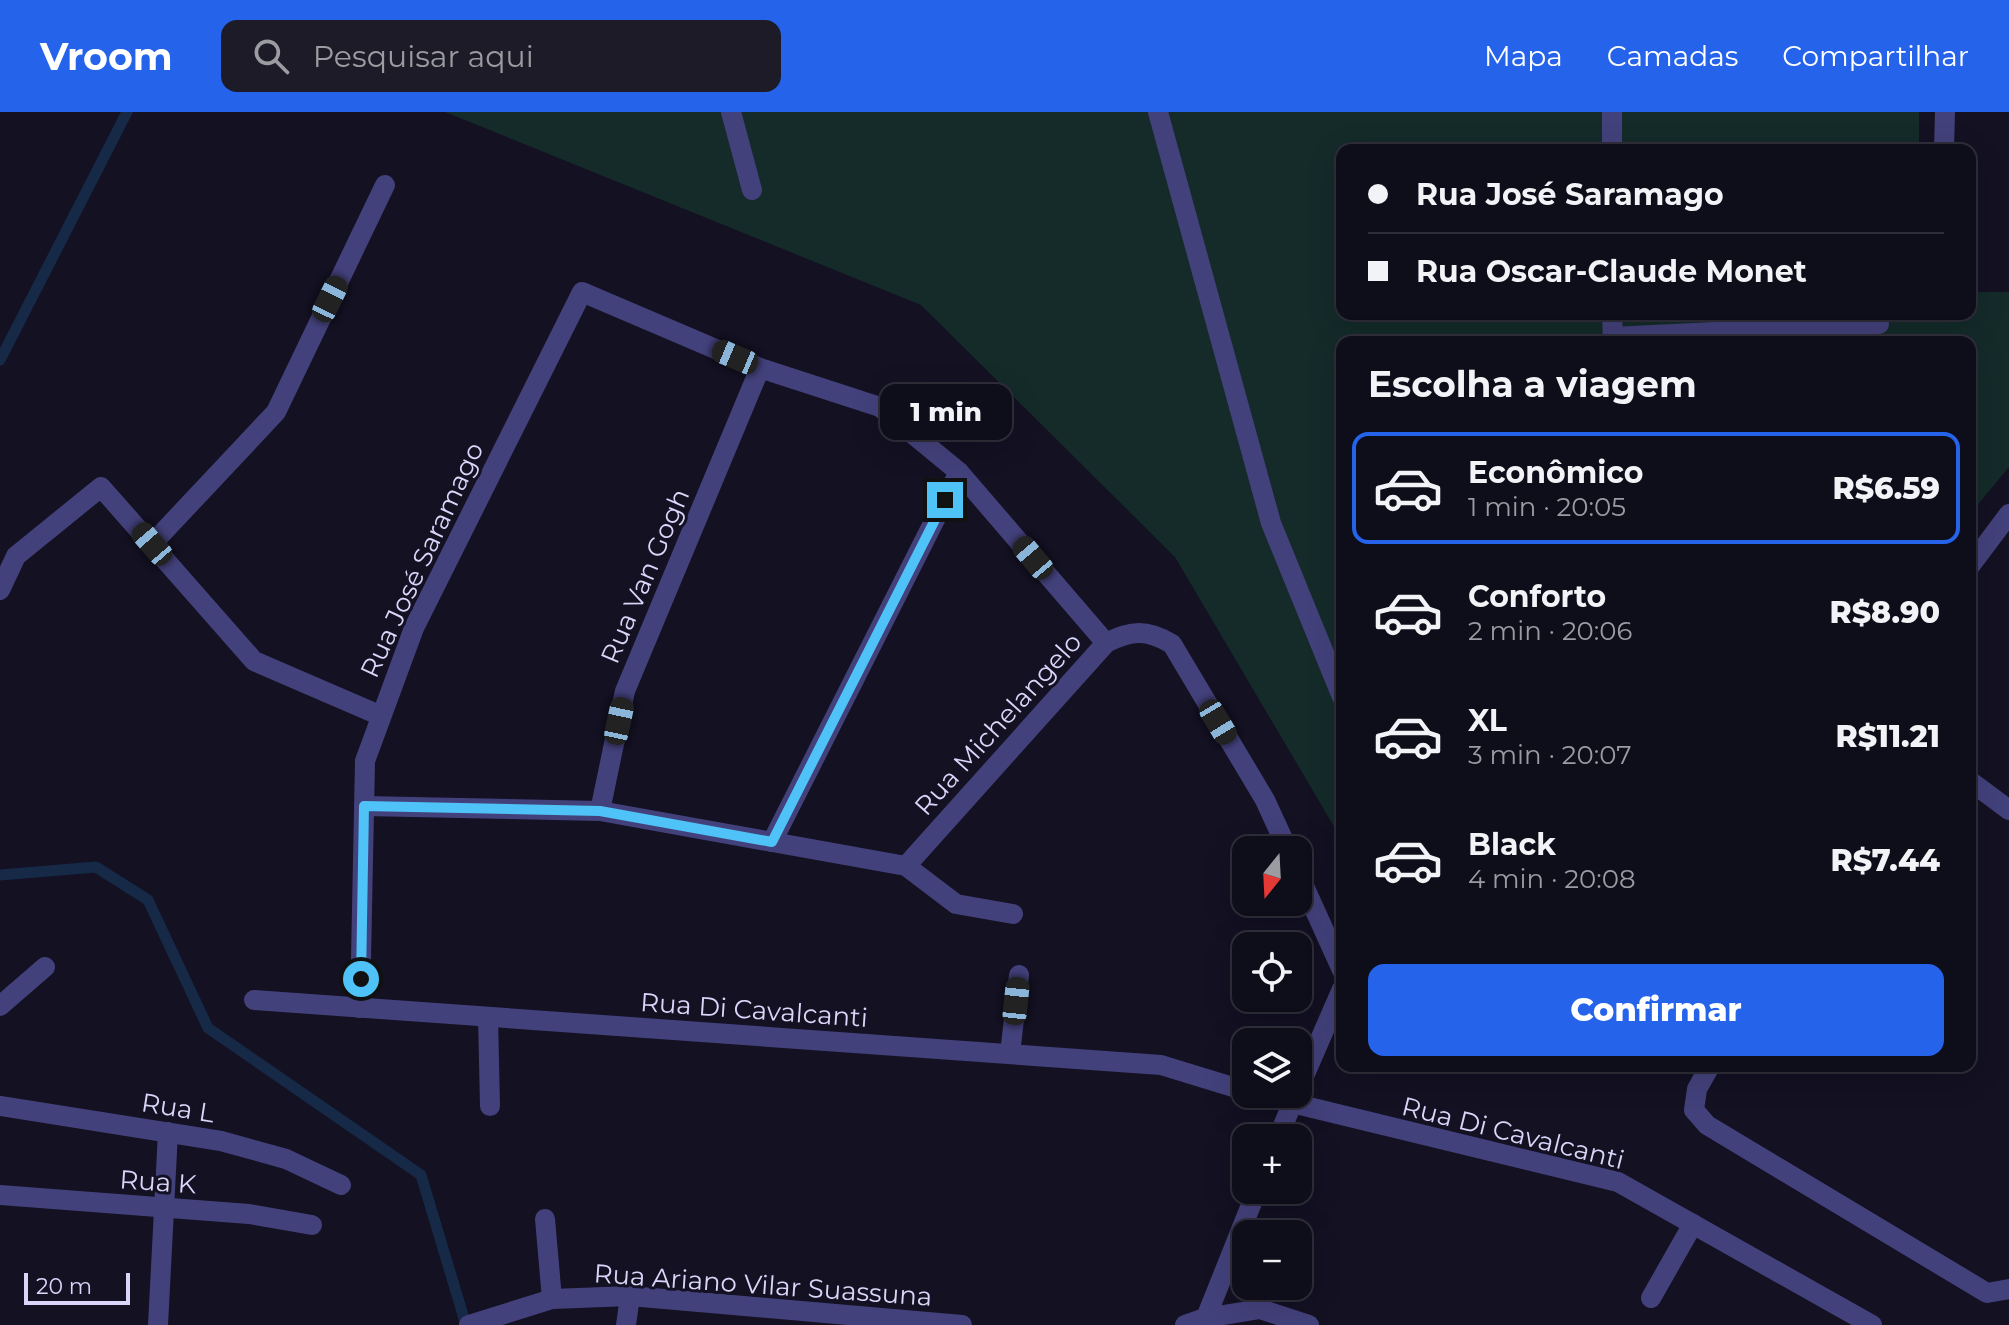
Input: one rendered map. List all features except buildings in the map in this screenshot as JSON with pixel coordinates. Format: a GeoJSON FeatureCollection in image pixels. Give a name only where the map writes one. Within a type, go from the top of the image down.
{"type":"FeatureCollection","features":[{"type":"Feature","properties":{"kind":"street"},"geometry":{"type":"LineString","coordinates":[[731,112],[752,190]]}},
{"type":"Feature","properties":{"kind":"street"},"geometry":{"type":"LineString","coordinates":[[1158,112],[1271,523],[1336,682]]}},
{"type":"Feature","properties":{"kind":"street"},"geometry":{"type":"LineString","coordinates":[[1612,112],[1612,144]]}},
{"type":"Feature","properties":{"kind":"street"},"geometry":{"type":"LineString","coordinates":[[1944,144],[1945,112]]}},
{"type":"Feature","properties":{"kind":"street"},"geometry":{"type":"LineString","coordinates":[[152,544],[276,412],[385,185]]}},
{"type":"Feature","properties":{"kind":"street","name":"Rua José Saramago"},"geometry":{"type":"LineString","coordinates":[[360,1008],[365,761],[379,715],[414,628],[582,292],[760,368]]}},
{"type":"Feature","properties":{"kind":"street"},"geometry":{"type":"LineString","coordinates":[[1665,336],[1879,324]]}},
{"type":"Feature","properties":{"kind":"street"},"geometry":{"type":"LineString","coordinates":[[760,368],[880,407],[959,472],[1106,643]]}},
{"type":"Feature","properties":{"kind":"street","name":"Rua Van Gogh"},"geometry":{"type":"LineString","coordinates":[[600,811],[625,691],[760,368]]}},
{"type":"Feature","properties":{"kind":"street"},"geometry":{"type":"LineString","coordinates":[[772,842],[959,472]]}},
{"type":"Feature","properties":{"kind":"street"},"geometry":{"type":"LineString","coordinates":[[0,590],[16,556],[101,487],[254,661],[379,715]]}},
{"type":"Feature","properties":{"kind":"street"},"geometry":{"type":"LineString","coordinates":[[1976,558],[2009,514]]}},
{"type":"Feature","properties":{"kind":"street","name":"Rua Michelangelo"},"geometry":{"type":"LineString","coordinates":[[906,866],[1106,643],[1138,631],[1156,634],[1172,644],[1265,800],[1282,836]]}},
{"type":"Feature","properties":{"kind":"street"},"geometry":{"type":"LineString","coordinates":[[1976,785],[2009,810]]}},
{"type":"Feature","properties":{"kind":"street"},"geometry":{"type":"LineString","coordinates":[[364,806],[600,811],[906,866],[956,904],[1013,914]]}},
{"type":"Feature","properties":{"kind":"street"},"geometry":{"type":"LineString","coordinates":[[1312,904],[1336,957]]}},
{"type":"Feature","properties":{"kind":"street"},"geometry":{"type":"LineString","coordinates":[[0,1006],[45,967]]}},
{"type":"Feature","properties":{"kind":"street"},"geometry":{"type":"LineString","coordinates":[[1010,1054],[1019,975]]}},
{"type":"Feature","properties":{"kind":"street","name":"Rua Di Cavalcanti"},"geometry":{"type":"LineString","coordinates":[[254,1000],[1161,1065],[1232,1087]]}},
{"type":"Feature","properties":{"kind":"street"},"geometry":{"type":"LineString","coordinates":[[1312,1057],[1336,1003]]}},
{"type":"Feature","properties":{"kind":"street"},"geometry":{"type":"LineString","coordinates":[[488,1017],[490,1106]]}},
{"type":"Feature","properties":{"kind":"street"},"geometry":{"type":"LineString","coordinates":[[1707,1072],[1697,1089],[1694,1110],[1707,1125],[1987,1293],[2009,1289]]}},
{"type":"Feature","properties":{"kind":"street","name":"Rua Di Cavalcanti"},"geometry":{"type":"LineString","coordinates":[[1312,1101],[1618,1182],[1872,1325]]}},
{"type":"Feature","properties":{"kind":"street","name":"Rua L"},"geometry":{"type":"LineString","coordinates":[[0,1106],[221,1141],[286,1159],[341,1185]]}},
{"type":"Feature","properties":{"kind":"street"},"geometry":{"type":"LineString","coordinates":[[158,1325],[168,1132]]}},
{"type":"Feature","properties":{"kind":"street","name":"Rua K"},"geometry":{"type":"LineString","coordinates":[[0,1195],[249,1214],[312,1225]]}},
{"type":"Feature","properties":{"kind":"street"},"geometry":{"type":"LineString","coordinates":[[1198,1323],[1251,1204]]}},
{"type":"Feature","properties":{"kind":"street"},"geometry":{"type":"LineString","coordinates":[[545,1219],[552,1299]]}},
{"type":"Feature","properties":{"kind":"street"},"geometry":{"type":"LineString","coordinates":[[1651,1298],[1693,1224]]}},
{"type":"Feature","properties":{"kind":"street"},"geometry":{"type":"LineString","coordinates":[[626,1325],[630,1296]]}},
{"type":"Feature","properties":{"kind":"street","name":"Rua Ariano Vilar Suassuna"},"geometry":{"type":"LineString","coordinates":[[473,1323],[552,1299],[630,1296],[962,1325]]}},
{"type":"Feature","properties":{"kind":"street"},"geometry":{"type":"LineString","coordinates":[[1198,1323],[1260,1309],[1309,1325]]}},
{"type":"Feature","properties":{"kind":"green space"},"geometry":{"type":"Polygon","coordinates":[[[445,112],[1919,112],[1919,144],[1336,144],[1336,320],[1976,320],[1976,292],[2009,292],[2009,467],[1976,507],[1976,336],[1336,336],[1336,830],[1175,557],[921,305],[445,112]]]}},
{"type":"Feature","properties":{"kind":"waterway"},"geometry":{"type":"LineString","coordinates":[[0,360],[127,112]]}},
{"type":"Feature","properties":{"kind":"waterway"},"geometry":{"type":"LineString","coordinates":[[0,875],[96,867],[148,900],[208,1028],[421,1175],[466,1325]]}},
{"type":"Feature","properties":{"kind":"route"},"geometry":{"type":"LineString","coordinates":[[361,979],[364,806],[600,811],[772,842],[945,500]]}}]}
